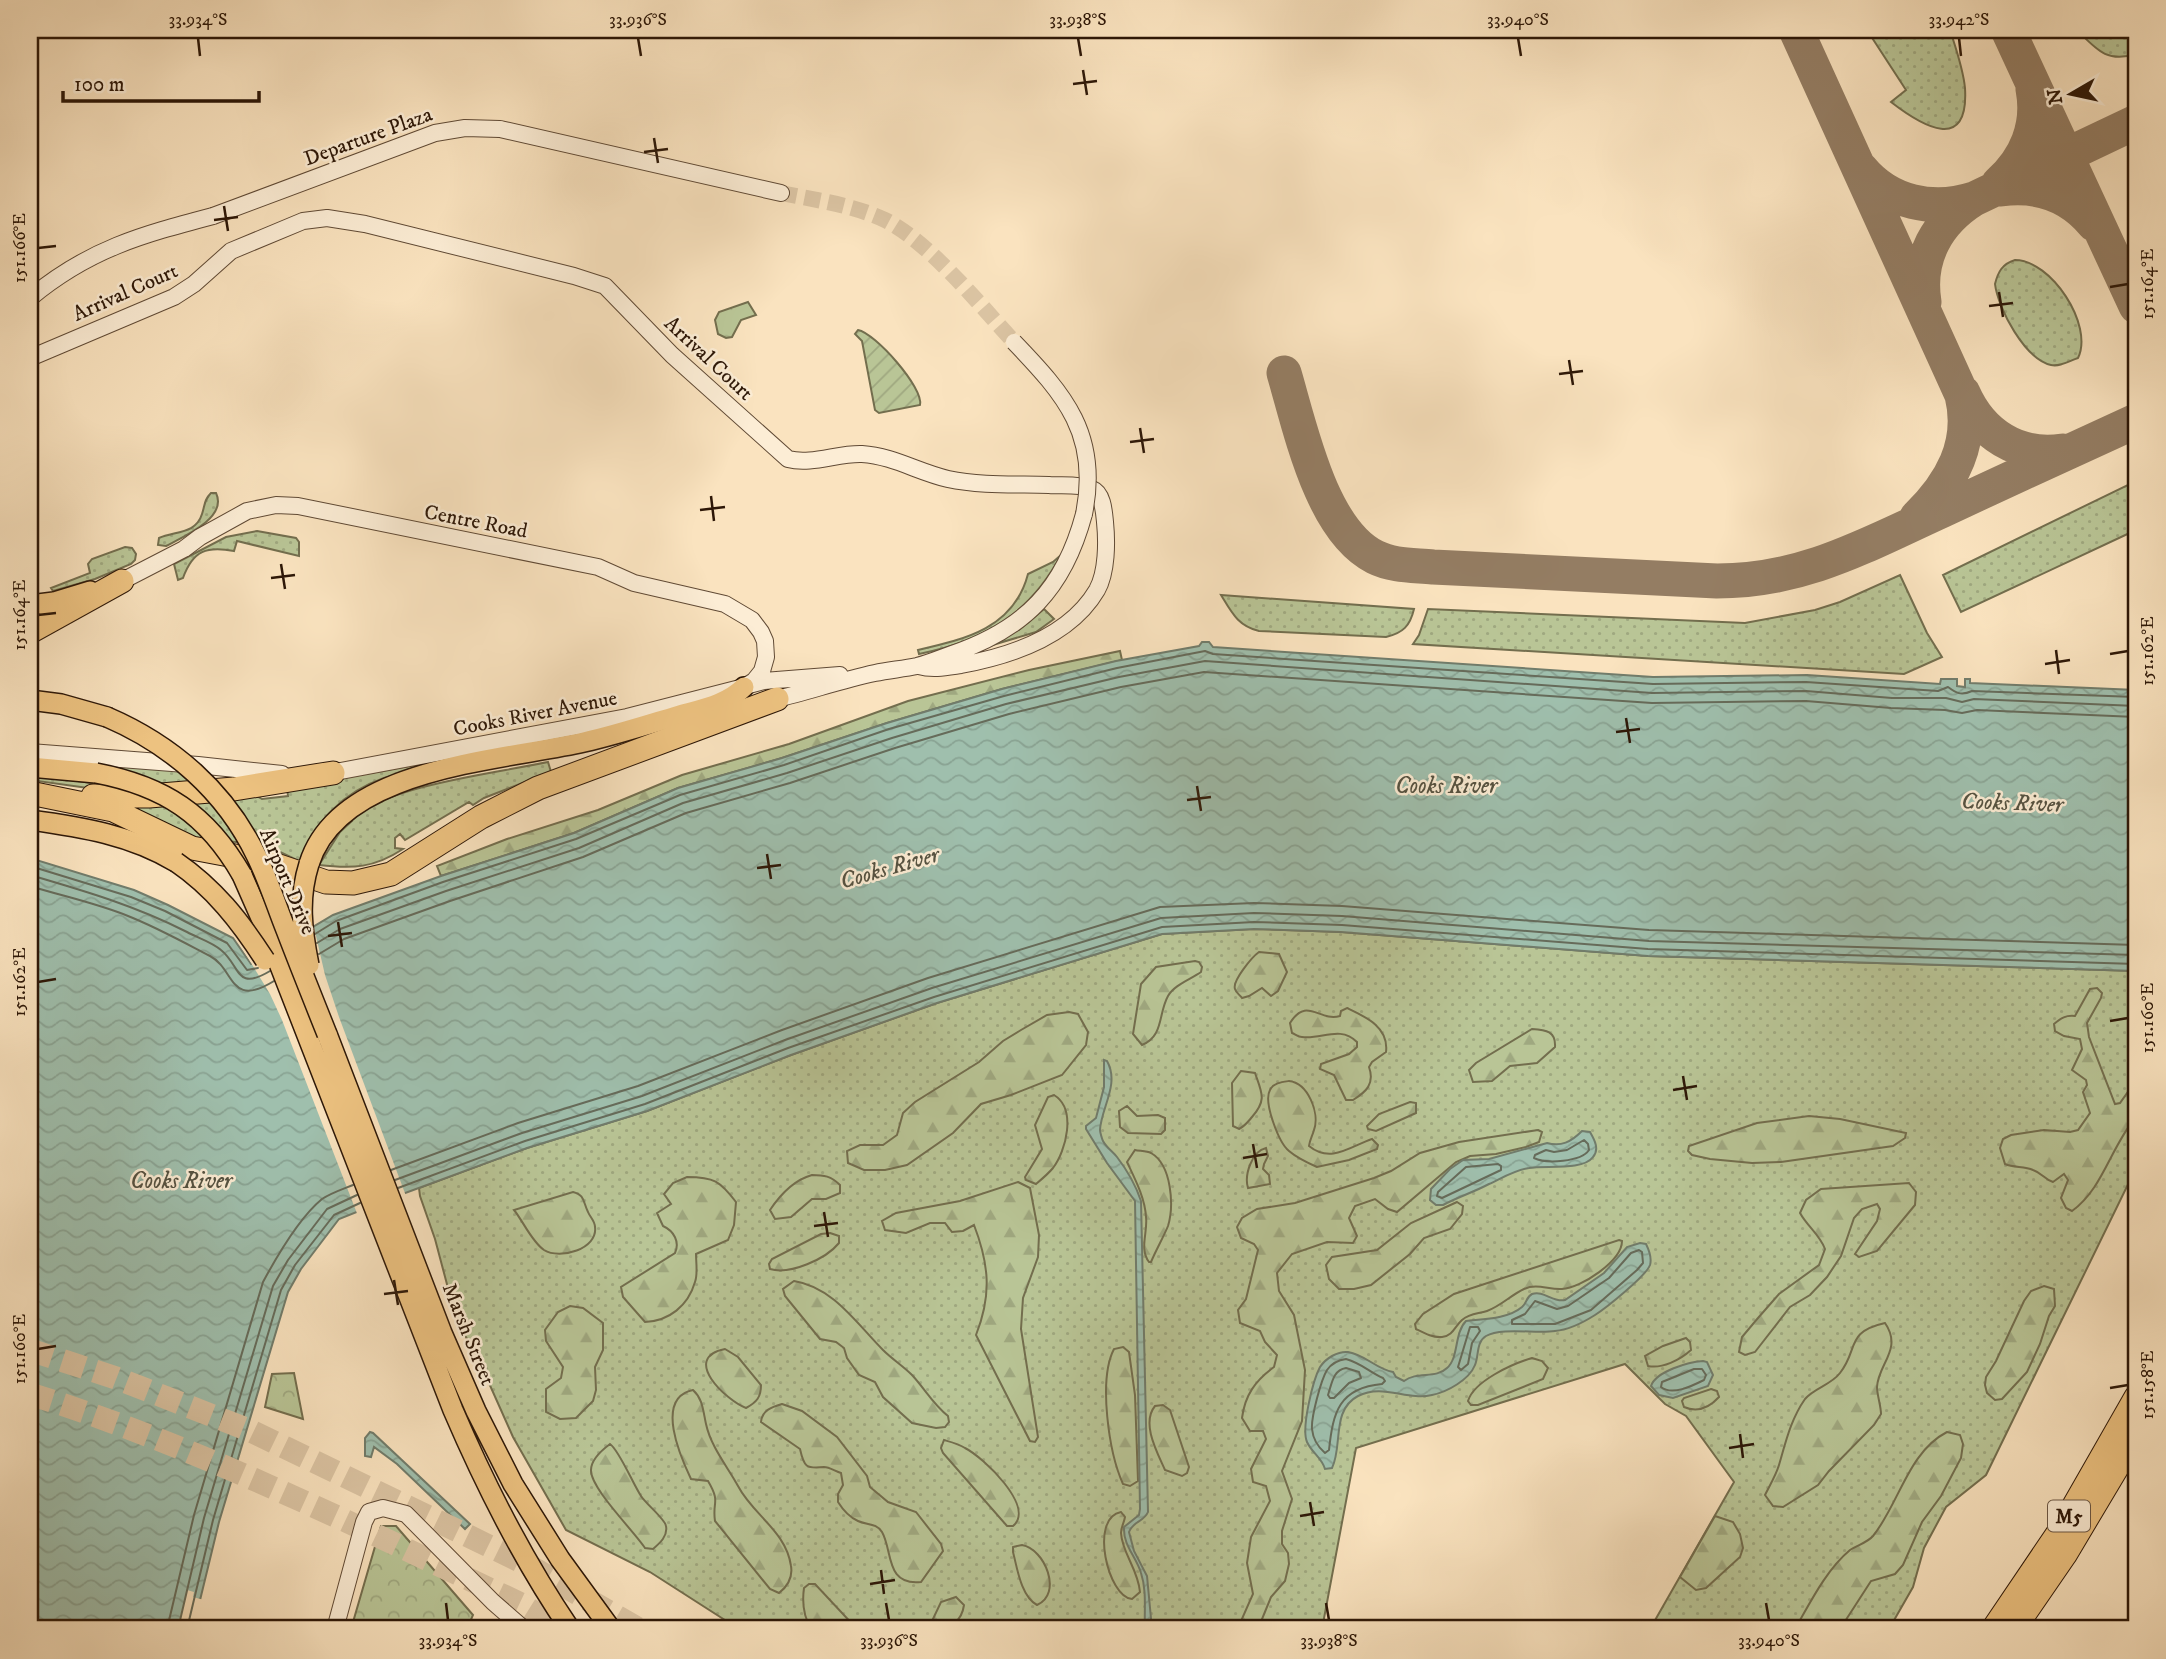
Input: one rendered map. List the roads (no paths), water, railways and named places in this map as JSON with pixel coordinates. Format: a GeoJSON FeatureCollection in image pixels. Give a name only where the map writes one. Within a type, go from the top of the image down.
{"type":"FeatureCollection","features":[{"type":"Feature","properties":{"kind":"highway"},"geometry":{"type":"LineString","coordinates":[[30,632],[122,581]]}},
{"type":"Feature","properties":{"kind":"highway"},"geometry":{"type":"LineString","coordinates":[[30,790],[113,810],[192,849],[267,862],[326,882],[353,883],[391,874],[481,817],[538,788],[777,699]]}},
{"type":"Feature","properties":{"kind":"highway"},"geometry":{"type":"LineString","coordinates":[[30,790],[99,797],[168,795],[279,784],[333,773]]}},
{"type":"Feature","properties":{"kind":"highway","name":"M5"},"geometry":{"type":"LineString","coordinates":[[1993,1629],[2060,1530],[2136,1397]]}},
{"type":"Feature","properties":{"kind":"highway","name":"M5"},"geometry":{"type":"LineString","coordinates":[[2014,1629],[2065,1555],[2136,1436]]}},
{"type":"Feature","properties":{"kind":"main road"},"geometry":{"type":"LineString","coordinates":[[30,605],[73,597],[122,581]]}},
{"type":"Feature","properties":{"kind":"main road"},"geometry":{"type":"LineString","coordinates":[[318,1037],[302,930],[302,895],[316,846],[337,820],[367,797],[411,778],[641,727],[723,702],[746,686]]}},
{"type":"Feature","properties":{"kind":"main road"},"geometry":{"type":"LineString","coordinates":[[495,760],[579,752],[741,706],[777,699]]}},
{"type":"Feature","properties":{"kind":"main road","name":"Airport Drive"},"geometry":{"type":"LineString","coordinates":[[30,700],[84,710],[128,727],[168,750],[219,798],[234,817],[257,856],[318,1037]]}},
{"type":"Feature","properties":{"kind":"main road"},"geometry":{"type":"LineString","coordinates":[[30,767],[96,774],[135,782],[163,794],[195,816],[222,844],[242,875],[318,1037]]}},
{"type":"Feature","properties":{"kind":"main road"},"geometry":{"type":"LineString","coordinates":[[30,820],[111,834],[146,846],[176,862],[206,884],[240,923],[283,991],[318,1037]]}},
{"type":"Feature","properties":{"kind":"main road","name":"Marsh Street"},"geometry":{"type":"LineString","coordinates":[[318,1037],[409,1272],[453,1410],[482,1476],[523,1556],[570,1629]]}},
{"type":"Feature","properties":{"kind":"main road","name":"Marsh Street"},"geometry":{"type":"LineString","coordinates":[[409,1272],[513,1483],[572,1575],[611,1629]]}},
{"type":"Feature","properties":{"kind":"street","name":"Departure Plaza"},"geometry":{"type":"LineString","coordinates":[[30,298],[92,256],[122,242],[226,212],[427,135],[448,130],[474,127],[500,129],[781,193]]}},
{"type":"Feature","properties":{"kind":"street","name":"Arrival Court"},"geometry":{"type":"LineString","coordinates":[[30,358],[174,297],[194,284],[221,259],[244,246],[303,221],[327,218],[365,224],[605,285],[672,355],[788,459],[800,461],[857,454],[879,455],[948,479],[1091,488],[1095,491],[1099,496],[1104,518],[1104,562],[1101,582],[1081,609],[1051,634],[1021,649],[951,666],[928,669],[919,666]]}},
{"type":"Feature","properties":{"kind":"street"},"geometry":{"type":"LineString","coordinates":[[777,699],[874,674],[919,666],[981,643],[1016,624],[1043,599],[1062,572],[1078,539],[1084,514],[1087,469],[1082,438],[1073,412],[1057,388],[1014,342]]}},
{"type":"Feature","properties":{"kind":"street","name":"Centre Road"},"geometry":{"type":"LineString","coordinates":[[122,581],[184,549],[247,511],[275,505],[298,506],[592,566],[634,583],[725,604],[752,620],[765,641],[764,666],[759,676],[746,686]]}},
{"type":"Feature","properties":{"kind":"street","name":"Cooks River Avenue"},"geometry":{"type":"LineString","coordinates":[[30,752],[275,774],[333,773],[627,717],[764,681],[874,674]]}},
{"type":"Feature","properties":{"kind":"street"},"geometry":{"type":"LineString","coordinates":[[335,1629],[363,1522],[369,1512],[383,1508],[406,1514],[493,1602],[524,1629]]}},
{"type":"Feature","properties":{"kind":"water","name":"Cooks River"},"geometry":{"type":"Polygon","coordinates":[[[1202,642],[1209,642],[1213,647],[1653,677],[1807,675],[1940,684],[1941,679],[1957,679],[1957,686],[1965,687],[1965,679],[1970,679],[1970,683],[2136,690],[2136,971],[1648,956],[1341,932],[1254,929],[1162,934],[937,1003],[791,1055],[647,1111],[527,1148],[339,1219],[301,1269],[288,1292],[219,1522],[193,1629],[30,1629],[30,858],[134,890],[168,905],[233,938],[251,964],[333,915],[441,876],[574,833],[678,788],[1002,689],[1116,661],[1199,646],[1202,642]]]}},
{"type":"Feature","properties":{"kind":"water"},"geometry":{"type":"Polygon","coordinates":[[[1104,1060],[1107,1061],[1112,1078],[1101,1122],[1101,1134],[1104,1143],[1128,1173],[1141,1201],[1148,1512],[1129,1532],[1134,1551],[1147,1576],[1152,1629],[1145,1629],[1143,1580],[1124,1534],[1124,1527],[1139,1515],[1140,1509],[1135,1201],[1086,1129],[1096,1118],[1104,1087],[1104,1060]]]}},
{"type":"Feature","properties":{"kind":"water"},"geometry":{"type":"Polygon","coordinates":[[[1582,1131],[1590,1132],[1596,1144],[1595,1154],[1588,1161],[1573,1166],[1519,1170],[1443,1205],[1436,1205],[1430,1200],[1431,1189],[1463,1160],[1489,1159],[1547,1143],[1561,1144],[1570,1141],[1582,1131]]]}},
{"type":"Feature","properties":{"kind":"water"},"geometry":{"type":"Polygon","coordinates":[[[1646,1244],[1650,1254],[1651,1262],[1647,1270],[1625,1292],[1595,1315],[1560,1330],[1510,1331],[1486,1336],[1479,1345],[1475,1365],[1468,1376],[1438,1393],[1413,1396],[1377,1391],[1358,1396],[1344,1410],[1332,1468],[1325,1469],[1309,1446],[1306,1426],[1311,1393],[1320,1367],[1332,1356],[1344,1352],[1354,1354],[1393,1372],[1404,1381],[1415,1376],[1443,1371],[1451,1364],[1462,1326],[1466,1321],[1510,1314],[1536,1293],[1556,1300],[1565,1300],[1604,1273],[1627,1247],[1646,1244]]]}},
{"type":"Feature","properties":{"kind":"water"},"geometry":{"type":"Polygon","coordinates":[[[1707,1362],[1713,1375],[1708,1386],[1673,1398],[1659,1395],[1651,1386],[1666,1372],[1682,1365],[1707,1362]]]}},
{"type":"Feature","properties":{"kind":"water"},"geometry":{"type":"Polygon","coordinates":[[[370,1432],[470,1524],[465,1529],[397,1464],[374,1447],[371,1457],[365,1456],[365,1438],[370,1432]]]}},
{"type":"Feature","properties":{"kind":"tunnel"},"geometry":{"type":"LineString","coordinates":[[781,193],[860,210],[902,230],[936,258],[1014,342]]}},
{"type":"Feature","properties":{"kind":"tunnel"},"geometry":{"type":"LineString","coordinates":[[30,1350],[116,1378],[249,1430],[526,1564],[639,1629]]}},
{"type":"Feature","properties":{"kind":"tunnel"},"geometry":{"type":"LineString","coordinates":[[30,1394],[156,1438],[279,1490],[521,1604],[561,1629]]}}]}
